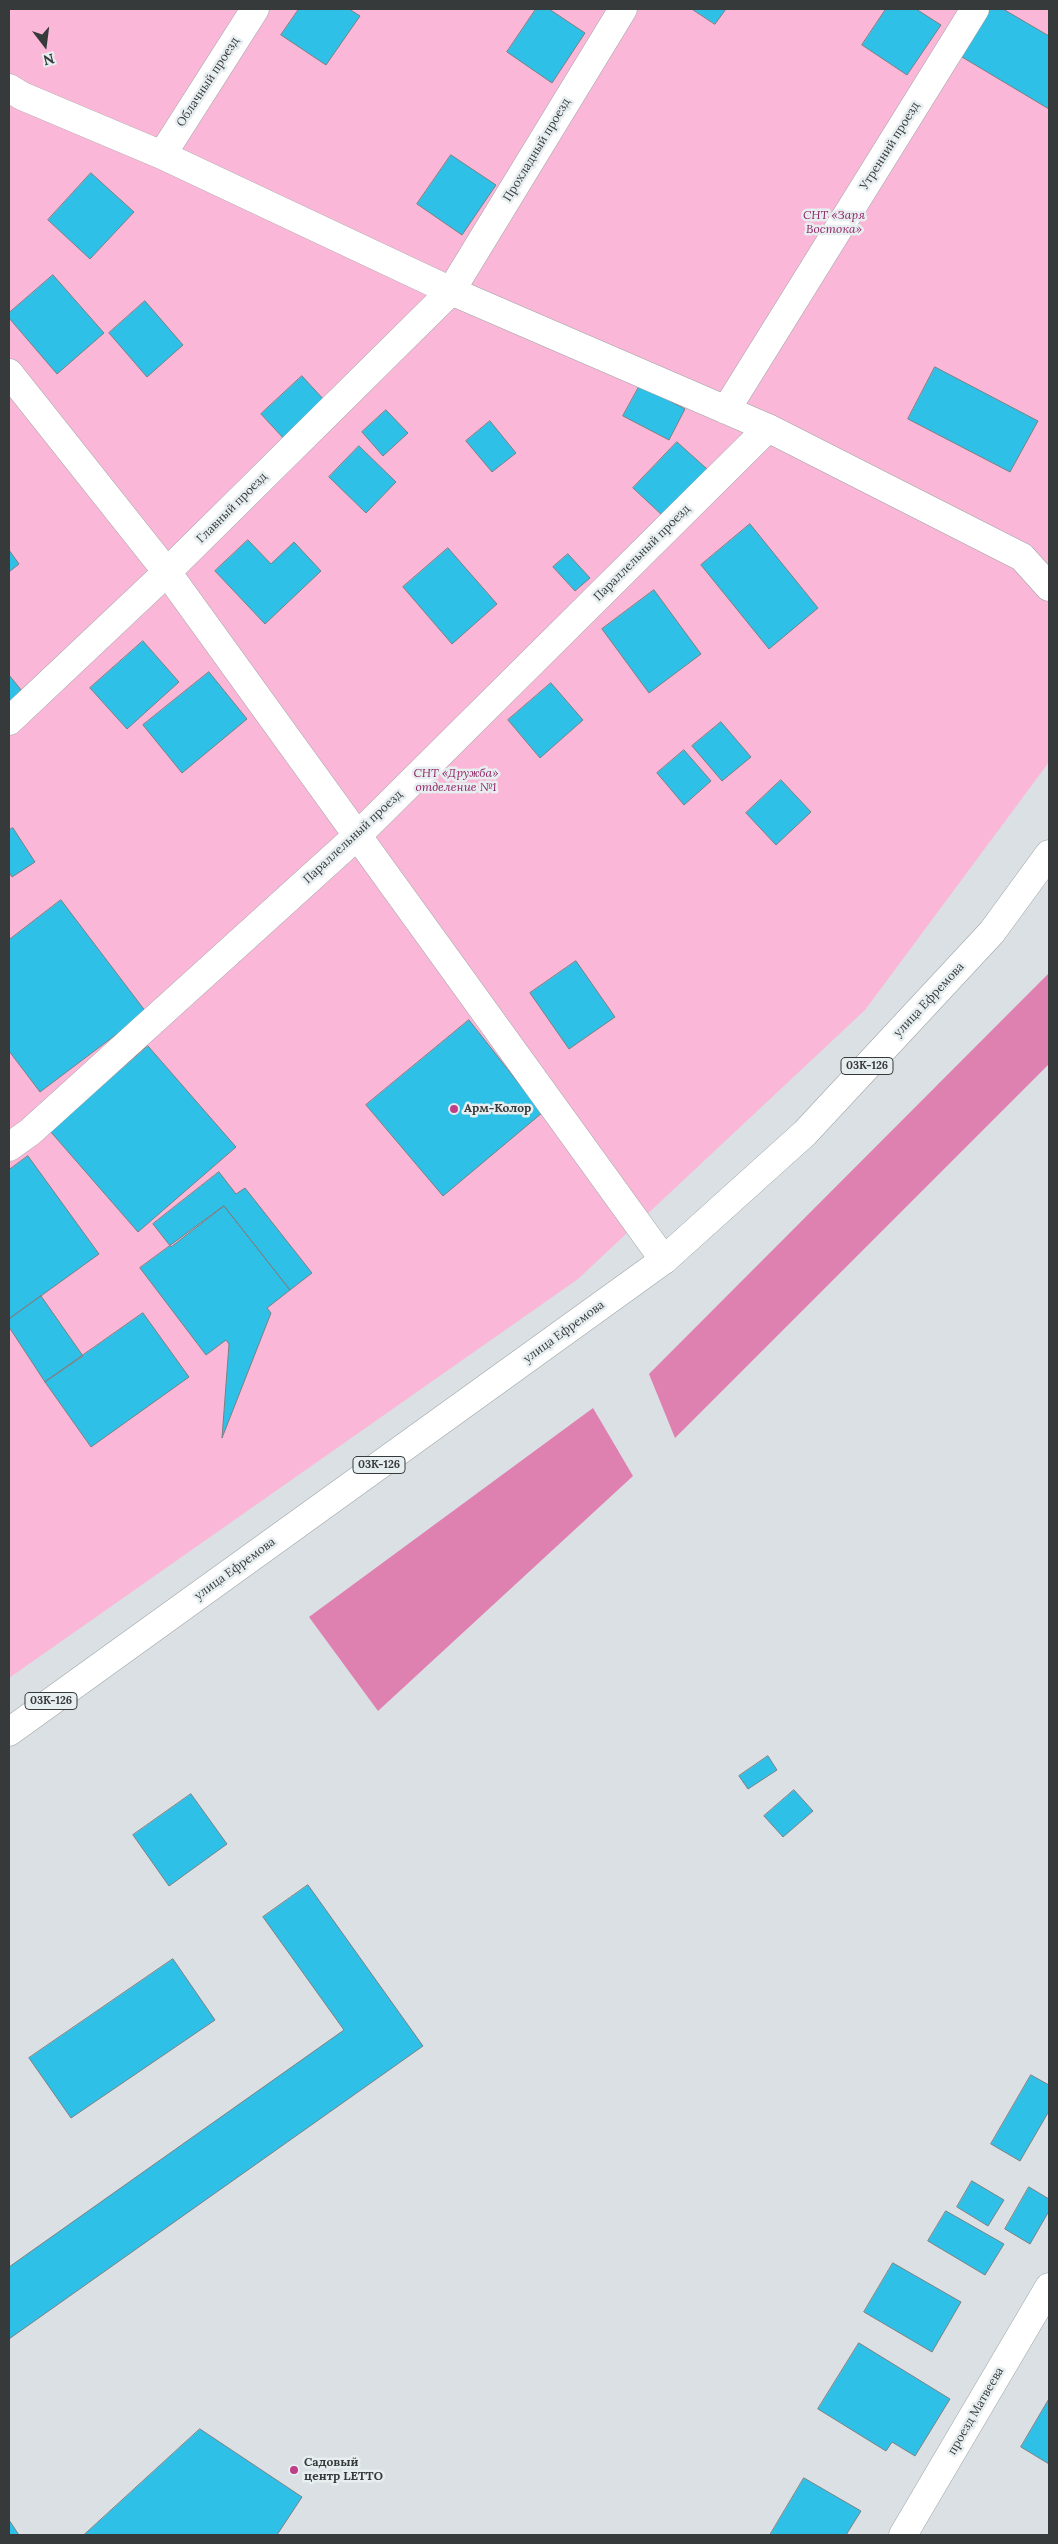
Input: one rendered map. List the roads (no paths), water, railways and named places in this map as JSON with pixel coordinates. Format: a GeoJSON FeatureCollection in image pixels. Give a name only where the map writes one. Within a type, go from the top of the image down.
{"type":"FeatureCollection","features":[{"type":"Feature","properties":{"kind":"main road","name":"Облачный проезд"},"geometry":{"type":"LineString","coordinates":[[162,155],[255,9]]}},
{"type":"Feature","properties":{"kind":"main road","name":"Прохладный проезд"},"geometry":{"type":"LineString","coordinates":[[450,291],[623,9]]}},
{"type":"Feature","properties":{"kind":"main road","name":"Утренний проезд"},"geometry":{"type":"LineString","coordinates":[[726,410],[975,9]]}},
{"type":"Feature","properties":{"kind":"main road"},"geometry":{"type":"LineString","coordinates":[[13,98],[162,155],[450,291],[768,428],[1022,557],[1049,587]]}},
{"type":"Feature","properties":{"kind":"main road","name":"Главный проезд"},"geometry":{"type":"LineString","coordinates":[[9,722],[167,572],[450,291]]}},
{"type":"Feature","properties":{"kind":"main road"},"geometry":{"type":"LineString","coordinates":[[9,373],[167,572],[664,1260]]}},
{"type":"Feature","properties":{"kind":"main road","name":"Параллельный проезд"},"geometry":{"type":"LineString","coordinates":[[9,1147],[30,1132],[358,835],[768,428]]}},
{"type":"Feature","properties":{"kind":"main road","name":"улица Ефремова"},"geometry":{"type":"LineString","coordinates":[[9,1732],[664,1260],[805,1132],[992,932],[1049,854]]}},
{"type":"Feature","properties":{"kind":"main road","name":"проезд Матвеева"},"geometry":{"type":"LineString","coordinates":[[903,2535],[1049,2287]]}},
{"type":"Feature","properties":{"kind":"place","name":"Арм-Колор"},"geometry":{"type":"Point","coordinates":[454,1109]}},
{"type":"Feature","properties":{"kind":"place","name":"Садовый центр LETTO"},"geometry":{"type":"Point","coordinates":[294,2470]}},
{"type":"Feature","properties":{"kind":"park label","name":"СНТ «Заря Востока»"},"geometry":{"type":"Point","coordinates":[834,223]}},
{"type":"Feature","properties":{"kind":"park label","name":"СНТ «Дружба» отделение №1"},"geometry":{"type":"Point","coordinates":[456,781]}}]}
